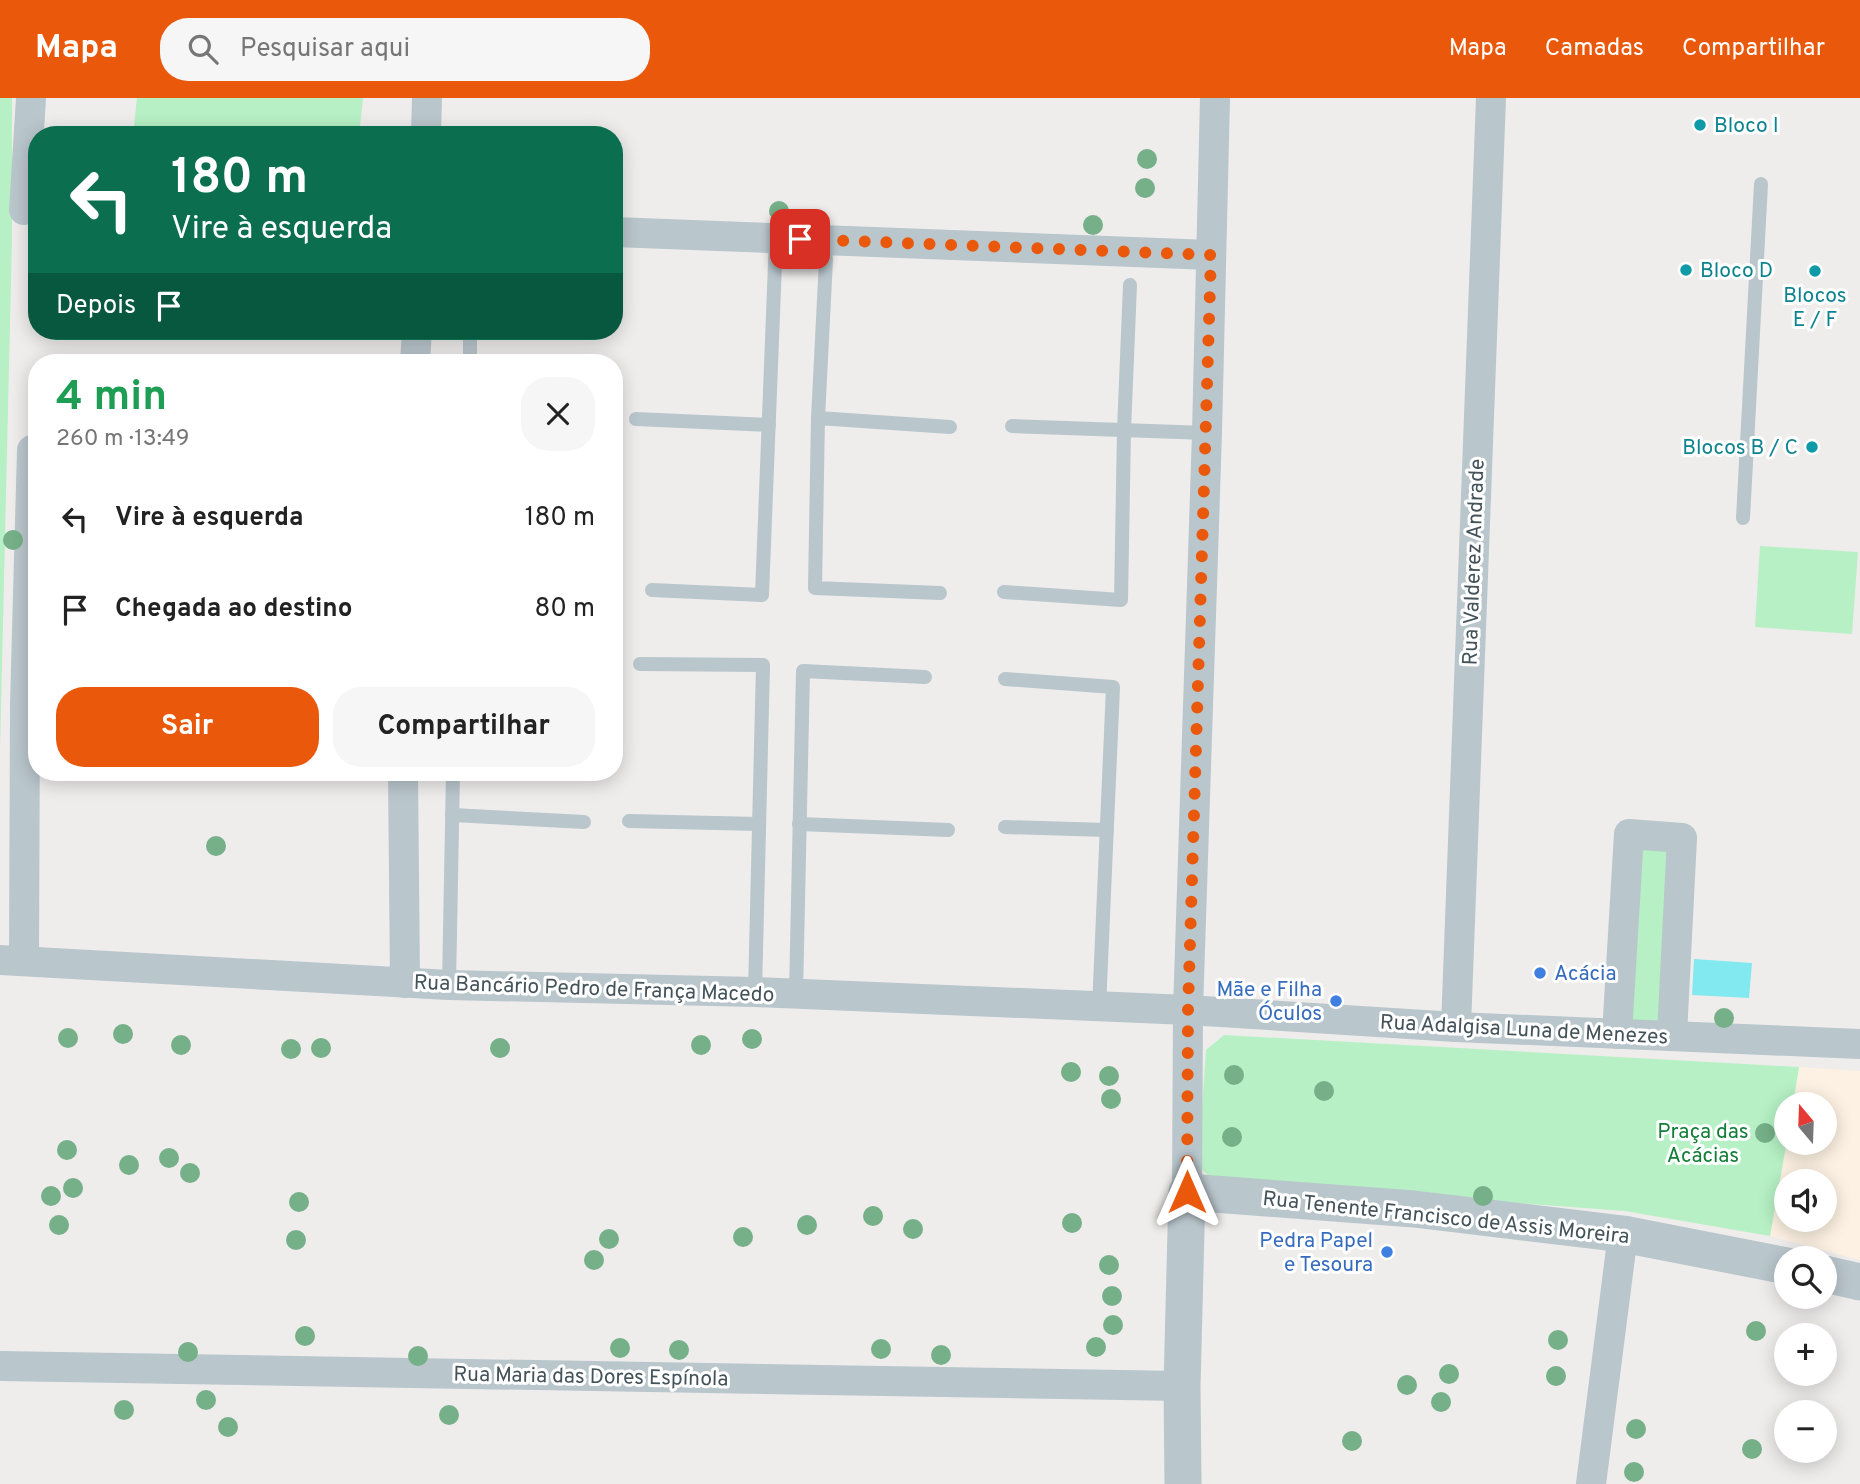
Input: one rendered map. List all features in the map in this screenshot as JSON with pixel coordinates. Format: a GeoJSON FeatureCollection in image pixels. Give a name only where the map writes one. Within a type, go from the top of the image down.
{"type":"FeatureCollection","features":[{"type":"Feature","properties":{"kind":"street"},"geometry":{"type":"LineString","coordinates":[[29,126],[31,98]]}},
{"type":"Feature","properties":{"kind":"street"},"geometry":{"type":"LineString","coordinates":[[426,126],[427,98]]}},
{"type":"Feature","properties":{"kind":"street"},"geometry":{"type":"LineString","coordinates":[[1183,1484],[1188,1010],[1215,98]]}},
{"type":"Feature","properties":{"kind":"street","name":"Rua Valderez Andrade"},"geometry":{"type":"LineString","coordinates":[[1456,1027],[1491,98]]}},
{"type":"Feature","properties":{"kind":"street"},"geometry":{"type":"LineString","coordinates":[[24,211],[28,146]]}},
{"type":"Feature","properties":{"kind":"street"},"geometry":{"type":"LineString","coordinates":[[623,232],[1211,255]]}},
{"type":"Feature","properties":{"kind":"street"},"geometry":{"type":"LineString","coordinates":[[12,961],[28,745]]}},
{"type":"Feature","properties":{"kind":"street"},"geometry":{"type":"LineString","coordinates":[[403,781],[405,983]]}},
{"type":"Feature","properties":{"kind":"street"},"geometry":{"type":"LineString","coordinates":[[1617,1034],[1629,835],[1682,838],[1672,1035]]}},
{"type":"Feature","properties":{"kind":"street","name":"Rua Bancário Pedro de França Macedo"},"geometry":{"type":"LineString","coordinates":[[12,961],[449,985],[755,992],[1188,1010]]}},
{"type":"Feature","properties":{"kind":"street","name":"Rua Adalgisa Luna de Menezes"},"geometry":{"type":"LineString","coordinates":[[1188,1010],[1456,1027],[1860,1044]]}},
{"type":"Feature","properties":{"kind":"street","name":"Rua Tenente Francisco de Assis Moreira"},"geometry":{"type":"LineString","coordinates":[[1187,1192],[1414,1209],[1623,1234],[1774,1263]]}},
{"type":"Feature","properties":{"kind":"street"},"geometry":{"type":"LineString","coordinates":[[1591,1484],[1623,1234]]}},
{"type":"Feature","properties":{"kind":"street"},"geometry":{"type":"LineString","coordinates":[[1837,1277],[1860,1282]]}},
{"type":"Feature","properties":{"kind":"street","name":"Rua Maria das Dores Espínola"},"geometry":{"type":"LineString","coordinates":[[0,1366],[1182,1386]]}},
{"type":"Feature","properties":{"kind":"lane"},"geometry":{"type":"LineString","coordinates":[[1744,518],[1761,184]]}},
{"type":"Feature","properties":{"kind":"lane"},"geometry":{"type":"LineString","coordinates":[[652,590],[762,595],[776,238]]}},
{"type":"Feature","properties":{"kind":"lane"},"geometry":{"type":"LineString","coordinates":[[824,240],[826,260],[818,418],[815,588],[940,593]]}},
{"type":"Feature","properties":{"kind":"lane"},"geometry":{"type":"LineString","coordinates":[[1004,592],[1121,600],[1130,285]]}},
{"type":"Feature","properties":{"kind":"lane"},"geometry":{"type":"LineString","coordinates":[[818,418],[950,427]]}},
{"type":"Feature","properties":{"kind":"lane"},"geometry":{"type":"LineString","coordinates":[[636,419],[769,425]]}},
{"type":"Feature","properties":{"kind":"lane"},"geometry":{"type":"LineString","coordinates":[[1012,426],[1207,433]]}},
{"type":"Feature","properties":{"kind":"lane"},"geometry":{"type":"LineString","coordinates":[[640,664],[763,665],[755,992]]}},
{"type":"Feature","properties":{"kind":"lane"},"geometry":{"type":"LineString","coordinates":[[796,994],[803,671],[925,677]]}},
{"type":"Feature","properties":{"kind":"lane"},"geometry":{"type":"LineString","coordinates":[[1005,679],[1113,687],[1099,1008]]}},
{"type":"Feature","properties":{"kind":"lane"},"geometry":{"type":"LineString","coordinates":[[449,985],[453,781]]}},
{"type":"Feature","properties":{"kind":"lane"},"geometry":{"type":"LineString","coordinates":[[452,815],[584,822]]}},
{"type":"Feature","properties":{"kind":"lane"},"geometry":{"type":"LineString","coordinates":[[629,821],[759,824]]}},
{"type":"Feature","properties":{"kind":"lane"},"geometry":{"type":"LineString","coordinates":[[799,824],[948,830]]}},
{"type":"Feature","properties":{"kind":"lane"},"geometry":{"type":"LineString","coordinates":[[1005,827],[1107,830]]}},
{"type":"Feature","properties":{"kind":"shaded area"},"geometry":{"type":"Polygon","coordinates":[[[1799,1067],[1860,1071],[1860,1260],[1837,1254],[1837,1246],[1808,1246],[1770,1236],[1774,1213],[1774,1232],[1837,1232],[1837,1169],[1782,1169],[1784,1155],[1838,1155],[1838,1092],[1795,1092],[1799,1067]]]}},
{"type":"Feature","properties":{"kind":"green space"},"geometry":{"type":"Polygon","coordinates":[[[0,98],[12,98],[12,239],[0,749],[0,98]]]}},
{"type":"Feature","properties":{"kind":"green space"},"geometry":{"type":"Polygon","coordinates":[[[137,98],[363,98],[360,126],[134,126],[137,98]]]}},
{"type":"Feature","properties":{"kind":"green space"},"geometry":{"type":"Polygon","coordinates":[[[1760,546],[1858,552],[1852,634],[1755,627],[1760,546]]]}},
{"type":"Feature","properties":{"kind":"green space"},"geometry":{"type":"Polygon","coordinates":[[[1629,834],[1682,838],[1672,1035],[1617,1034],[1629,834]]]}},
{"type":"Feature","properties":{"kind":"green space","name":"Praça das Acácias"},"geometry":{"type":"Polygon","coordinates":[[[1224,1035],[1799,1067],[1795,1092],[1774,1092],[1774,1155],[1784,1155],[1782,1169],[1774,1169],[1774,1213],[1770,1236],[1625,1211],[1213,1180],[1198,1165],[1206,1050],[1224,1035]]]}},
{"type":"Feature","properties":{"kind":"water"},"geometry":{"type":"Polygon","coordinates":[[[1694,959],[1752,963],[1749,998],[1692,995],[1694,959]]]}},
{"type":"Feature","properties":{"kind":"place","name":"Bloco I"},"geometry":{"type":"Point","coordinates":[1700,125]}},
{"type":"Feature","properties":{"kind":"place","name":"Bloco D"},"geometry":{"type":"Point","coordinates":[1686,270]}},
{"type":"Feature","properties":{"kind":"place","name":"Blocos E / F"},"geometry":{"type":"Point","coordinates":[1815,271]}},
{"type":"Feature","properties":{"kind":"place","name":"Blocos B / C"},"geometry":{"type":"Point","coordinates":[1812,447]}},
{"type":"Feature","properties":{"kind":"place","name":"Acácia"},"geometry":{"type":"Point","coordinates":[1540,973]}},
{"type":"Feature","properties":{"kind":"place","name":"Mãe e Filha Óculos"},"geometry":{"type":"Point","coordinates":[1336,1001]}},
{"type":"Feature","properties":{"kind":"place","name":"Pedra Papel e Tesoura"},"geometry":{"type":"Point","coordinates":[1387,1252]}},
{"type":"Feature","properties":{"kind":"route"},"geometry":{"type":"LineString","coordinates":[[800,239],[1211,255],[1188,1010],[1187,1192]]}}]}
